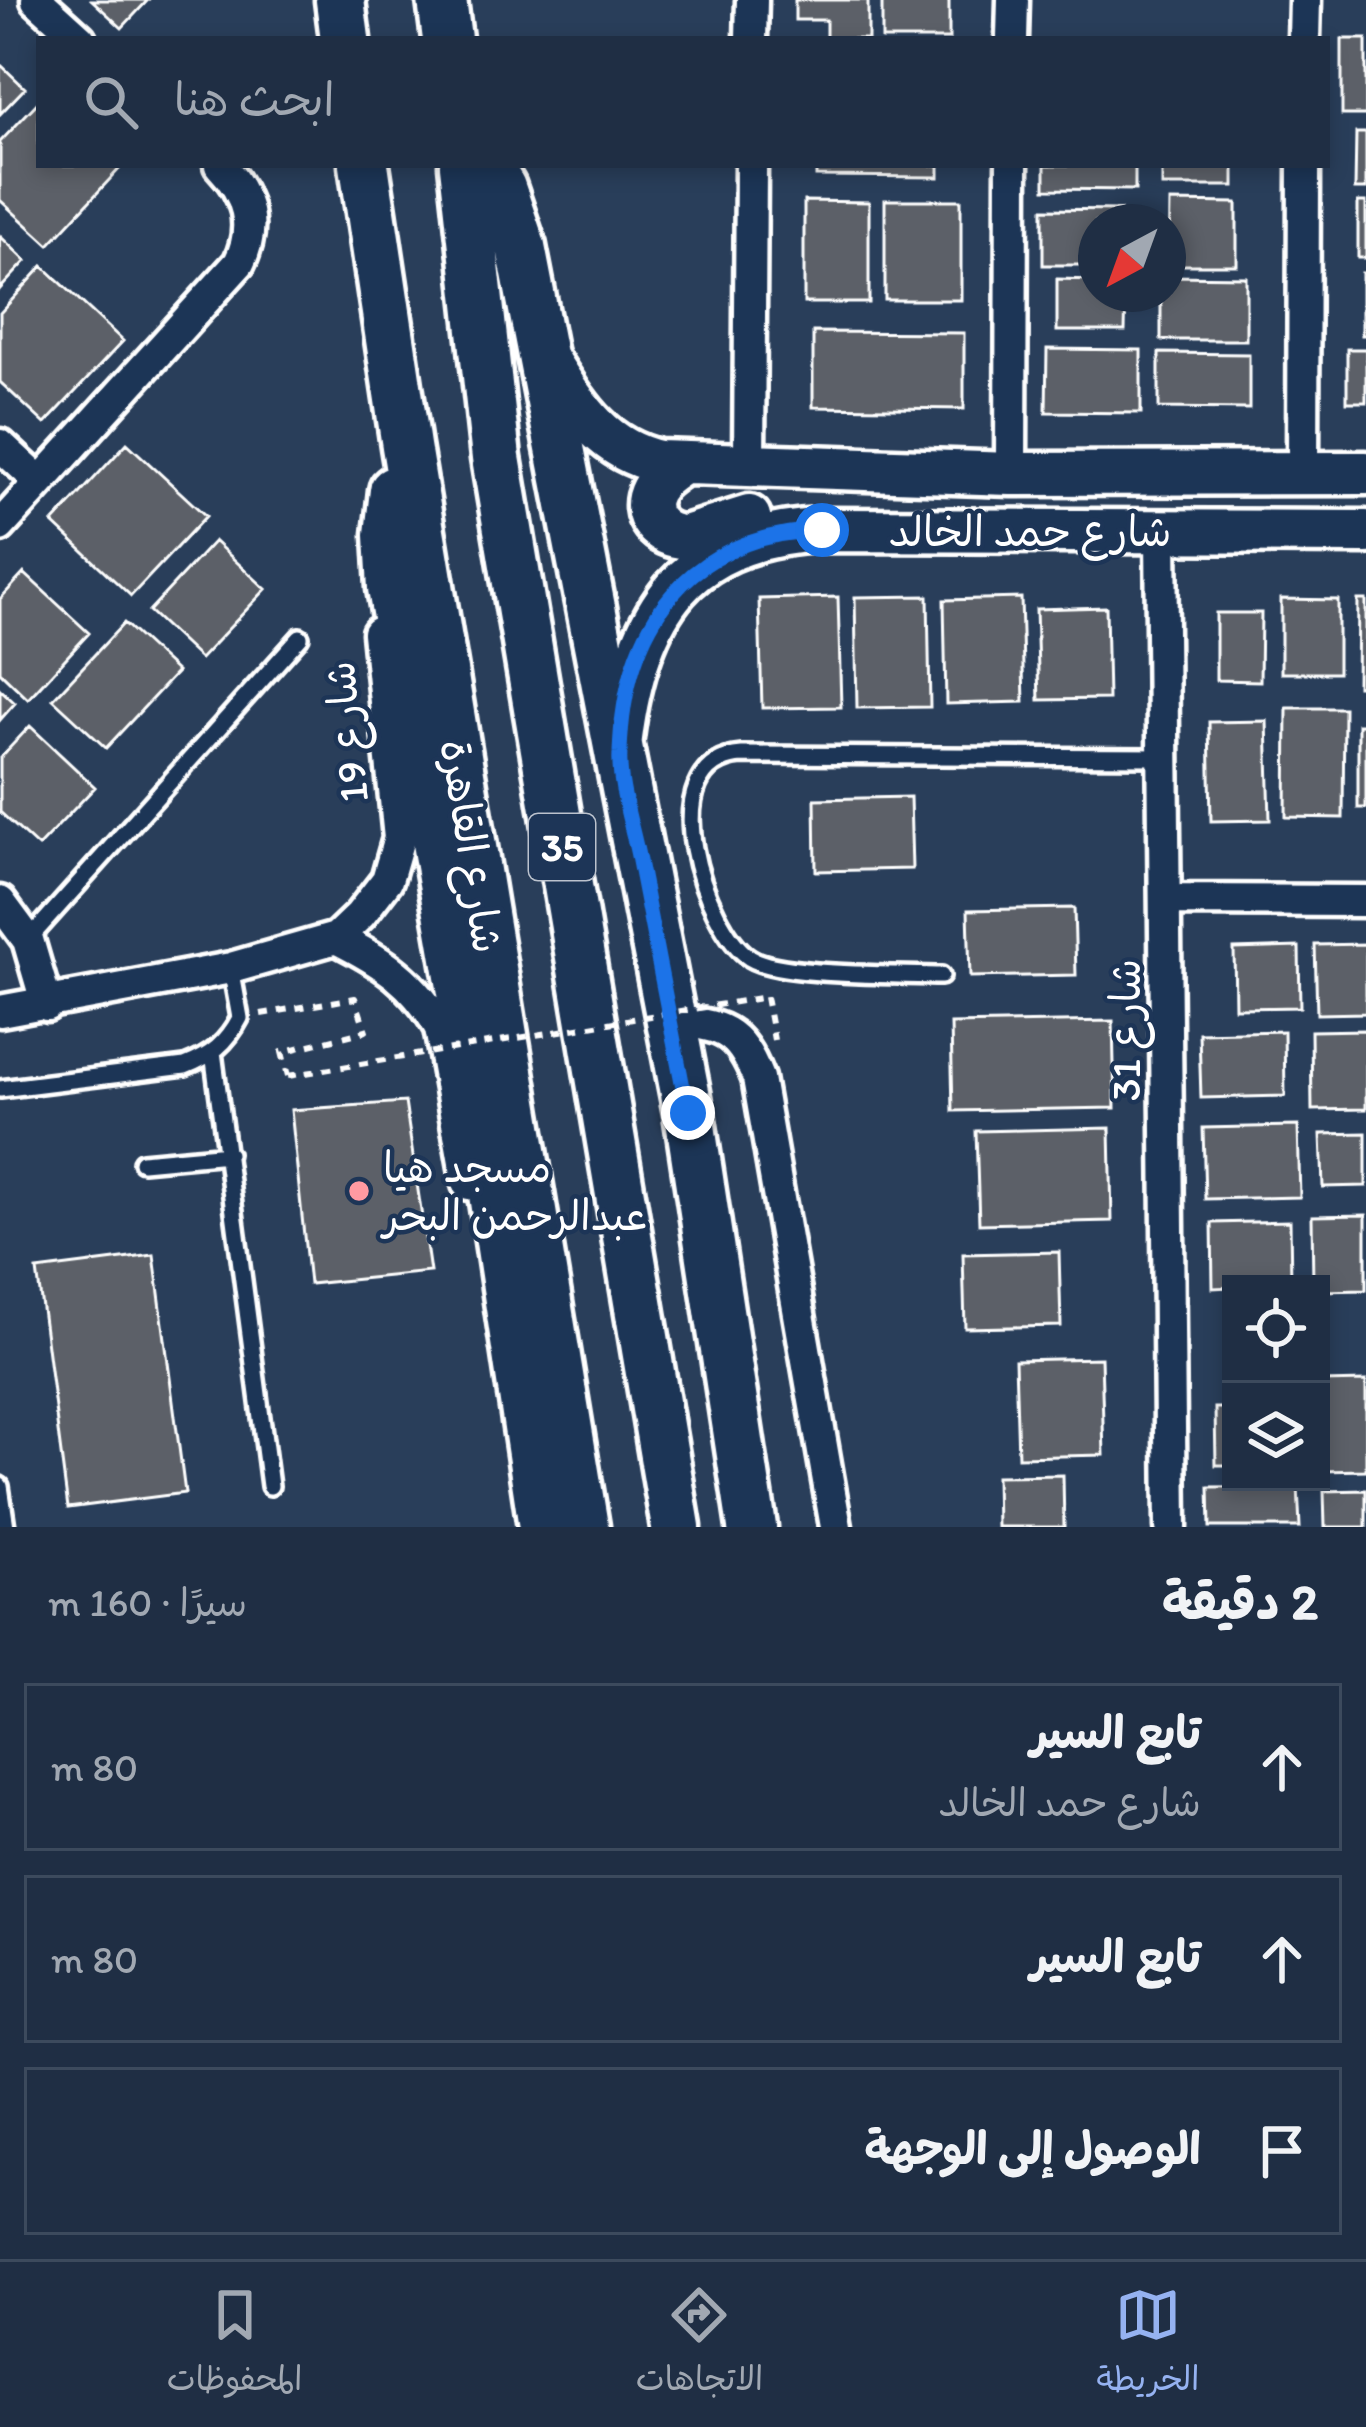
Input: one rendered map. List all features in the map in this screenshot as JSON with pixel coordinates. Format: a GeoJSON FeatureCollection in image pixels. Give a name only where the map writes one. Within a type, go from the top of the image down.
{"type":"FeatureCollection","features":[{"type":"Feature","properties":{"kind":"main road"},"geometry":{"type":"LineString","coordinates":[[340,0],[345,36]]}},
{"type":"Feature","properties":{"kind":"main road"},"geometry":{"type":"LineString","coordinates":[[442,0],[448,36]]}},
{"type":"Feature","properties":{"kind":"main road","name":"شارع القاهرة"},"geometry":{"type":"LineString","coordinates":[[364,168],[584,1527]]}},
{"type":"Feature","properties":{"kind":"main road","name":"شارع القاهرة"},"geometry":{"type":"LineString","coordinates":[[464,168],[496,458],[676,1527]]}},
{"type":"Feature","properties":{"kind":"main road"},"geometry":{"type":"LineString","coordinates":[[488,168],[512,217],[619,757],[688,1113],[752,1527]]}},
{"type":"Feature","properties":{"kind":"main road"},"geometry":{"type":"LineString","coordinates":[[406,446],[389,535],[392,588],[505,1260],[543,1527]]}},
{"type":"Feature","properties":{"kind":"street"},"geometry":{"type":"LineString","coordinates":[[37,0],[77,36]]}},
{"type":"Feature","properties":{"kind":"street"},"geometry":{"type":"LineString","coordinates":[[751,36],[752,0]]}},
{"type":"Feature","properties":{"kind":"street"},"geometry":{"type":"LineString","coordinates":[[1012,0],[1012,36]]}},
{"type":"Feature","properties":{"kind":"street"},"geometry":{"type":"LineString","coordinates":[[1304,0],[1304,36]]}},
{"type":"Feature","properties":{"kind":"street"},"geometry":{"type":"LineString","coordinates":[[0,526],[230,277],[246,249],[249,214],[237,184],[223,168]]}},
{"type":"Feature","properties":{"kind":"street"},"geometry":{"type":"LineString","coordinates":[[749,464],[751,168]]}},
{"type":"Feature","properties":{"kind":"street"},"geometry":{"type":"LineString","coordinates":[[1010,474],[1012,168]]}},
{"type":"Feature","properties":{"kind":"street"},"geometry":{"type":"LineString","coordinates":[[1304,168],[1304,475]]}},
{"type":"Feature","properties":{"kind":"street","name":"شارع حمد الخالد"},"geometry":{"type":"LineString","coordinates":[[539,346],[580,411],[615,446],[636,457],[682,463],[1010,474],[1366,473]]}},
{"type":"Feature","properties":{"kind":"street"},"geometry":{"type":"LineString","coordinates":[[0,445],[40,482]]}},
{"type":"Feature","properties":{"kind":"street"},"geometry":{"type":"LineString","coordinates":[[682,463],[657,483],[649,501],[652,520],[666,534],[685,537],[762,515],[822,530]]}},
{"type":"Feature","properties":{"kind":"street","name":"شارع 19"},"geometry":{"type":"LineString","coordinates":[[336,938],[386,880],[399,838],[373,571],[379,534],[393,500]]}},
{"type":"Feature","properties":{"kind":"street","name":"شارع حمد الخالد"},"geometry":{"type":"LineString","coordinates":[[619,757],[633,666],[644,638],[678,587],[726,550],[789,531],[1366,532]]}},
{"type":"Feature","properties":{"kind":"street","name":"شارع 31"},"geometry":{"type":"LineString","coordinates":[[1160,532],[1171,1527]]}},
{"type":"Feature","properties":{"kind":"street"},"geometry":{"type":"LineString","coordinates":[[1166,900],[1366,901]]}},
{"type":"Feature","properties":{"kind":"street"},"geometry":{"type":"LineString","coordinates":[[0,902],[28,940],[46,1004]]}},
{"type":"Feature","properties":{"kind":"street"},"geometry":{"type":"LineString","coordinates":[[0,1011],[231,968],[336,938],[402,976],[428,1005],[440,1028],[475,1219],[481,1235],[505,1260]]}},
{"type":"Feature","properties":{"kind":"street"},"geometry":{"type":"LineString","coordinates":[[670,1021],[722,1030],[746,1048],[758,1078],[836,1527]]}},
{"type":"Feature","properties":{"kind":"lane"},"geometry":{"type":"LineString","coordinates":[[28,940],[300,638]]}},
{"type":"Feature","properties":{"kind":"lane"},"geometry":{"type":"LineString","coordinates":[[941,976],[775,967],[746,954],[730,935],[710,894],[691,830],[689,806],[701,774],[721,759],[742,755],[1162,757]]}},
{"type":"Feature","properties":{"kind":"lane"},"geometry":{"type":"LineString","coordinates":[[0,1090],[185,1066],[214,1052],[240,1018],[231,968]]}},
{"type":"Feature","properties":{"kind":"lane"},"geometry":{"type":"LineString","coordinates":[[214,1052],[270,1486]]}},
{"type":"Feature","properties":{"kind":"lane"},"geometry":{"type":"LineString","coordinates":[[142,1162],[228,1154]]}},
{"type":"Feature","properties":{"kind":"lane"},"geometry":{"type":"LineString","coordinates":[[0,1486],[6,1527]]}},
{"type":"Feature","properties":{"kind":"path"},"geometry":{"type":"LineString","coordinates":[[240,1018],[356,998],[366,1031],[282,1052],[288,1076],[766,997]]}},
{"type":"Feature","properties":{"kind":"building"},"geometry":{"type":"Polygon","coordinates":[[[92,0],[148,0],[122,28],[92,0]]]}},
{"type":"Feature","properties":{"kind":"building"},"geometry":{"type":"Polygon","coordinates":[[[795,0],[868,0],[868,36],[826,36],[826,20],[795,20],[795,0]]]}},
{"type":"Feature","properties":{"kind":"building"},"geometry":{"type":"Polygon","coordinates":[[[882,0],[949,0],[949,36],[882,36],[882,0]]]}},
{"type":"Feature","properties":{"kind":"building"},"geometry":{"type":"Polygon","coordinates":[[[1342,39],[1366,39],[1366,115],[1342,115],[1342,39]]]}},
{"type":"Feature","properties":{"kind":"building"},"geometry":{"type":"Polygon","coordinates":[[[0,64],[25,88],[0,114],[0,64]]]}},
{"type":"Feature","properties":{"kind":"building"},"geometry":{"type":"Polygon","coordinates":[[[36,104],[36,168],[120,168],[49,245],[0,200],[0,142],[36,104]]]}},
{"type":"Feature","properties":{"kind":"building"},"geometry":{"type":"Polygon","coordinates":[[[1356,133],[1366,133],[1366,189],[1355,189],[1356,133]]]}},
{"type":"Feature","properties":{"kind":"building"},"geometry":{"type":"Polygon","coordinates":[[[816,168],[939,168],[939,177],[816,176],[816,168]]]}},
{"type":"Feature","properties":{"kind":"building"},"geometry":{"type":"Polygon","coordinates":[[[1045,168],[1135,168],[1135,190],[1045,189],[1045,168]]]}},
{"type":"Feature","properties":{"kind":"building"},"geometry":{"type":"Polygon","coordinates":[[[1162,168],[1234,168],[1234,186],[1162,186],[1162,168]]]}},
{"type":"Feature","properties":{"kind":"building"},"geometry":{"type":"Polygon","coordinates":[[[885,200],[961,200],[961,300],[885,300],[885,200]]]}},
{"type":"Feature","properties":{"kind":"building"},"geometry":{"type":"Polygon","coordinates":[[[804,201],[869,202],[869,303],[804,303],[804,201]]]}},
{"type":"Feature","properties":{"kind":"building"},"geometry":{"type":"Polygon","coordinates":[[[1358,202],[1366,202],[1366,258],[1358,258],[1358,202]]]}},
{"type":"Feature","properties":{"kind":"building"},"geometry":{"type":"Polygon","coordinates":[[[1237,203],[1237,265],[1186,265],[1186,204],[1170,204],[1237,203]]]}},
{"type":"Feature","properties":{"kind":"building"},"geometry":{"type":"Polygon","coordinates":[[[1043,209],[1078,209],[1078,265],[1043,265],[1043,209]]]}},
{"type":"Feature","properties":{"kind":"building"},"geometry":{"type":"Polygon","coordinates":[[[0,236],[26,261],[0,289],[0,236]]]}},
{"type":"Feature","properties":{"kind":"building"},"geometry":{"type":"Polygon","coordinates":[[[43,266],[123,341],[45,424],[0,382],[0,313],[43,266]]]}},
{"type":"Feature","properties":{"kind":"building"},"geometry":{"type":"Polygon","coordinates":[[[1362,273],[1366,273],[1366,335],[1362,335],[1362,273]]]}},
{"type":"Feature","properties":{"kind":"building"},"geometry":{"type":"Polygon","coordinates":[[[1186,276],[1246,277],[1246,340],[1161,340],[1161,312],[1186,312],[1186,276]]]}},
{"type":"Feature","properties":{"kind":"building"},"geometry":{"type":"Polygon","coordinates":[[[1057,279],[1078,280],[1078,312],[1126,312],[1125,331],[1057,331],[1057,279]]]}},
{"type":"Feature","properties":{"kind":"building"},"geometry":{"type":"Polygon","coordinates":[[[813,332],[964,333],[964,409],[813,407],[813,332]]]}},
{"type":"Feature","properties":{"kind":"building"},"geometry":{"type":"Polygon","coordinates":[[[1047,349],[1141,350],[1141,413],[1046,412],[1047,349]]]}},
{"type":"Feature","properties":{"kind":"building"},"geometry":{"type":"Polygon","coordinates":[[[1347,349],[1366,349],[1366,402],[1347,402],[1347,349]]]}},
{"type":"Feature","properties":{"kind":"building"},"geometry":{"type":"Polygon","coordinates":[[[1159,353],[1249,354],[1249,409],[1159,408],[1159,353]]]}},
{"type":"Feature","properties":{"kind":"building"},"geometry":{"type":"Polygon","coordinates":[[[127,443],[206,516],[131,596],[53,523],[127,443]]]}},
{"type":"Feature","properties":{"kind":"building"},"geometry":{"type":"Polygon","coordinates":[[[214,541],[266,589],[200,659],[149,611],[214,541]]]}},
{"type":"Feature","properties":{"kind":"building"},"geometry":{"type":"Polygon","coordinates":[[[24,573],[89,633],[28,699],[0,672],[0,599],[24,573]]]}},
{"type":"Feature","properties":{"kind":"building"},"geometry":{"type":"Polygon","coordinates":[[[928,596],[930,707],[857,708],[855,597],[928,596]]]}},
{"type":"Feature","properties":{"kind":"building"},"geometry":{"type":"Polygon","coordinates":[[[838,597],[841,707],[762,708],[759,599],[838,597]]]}},
{"type":"Feature","properties":{"kind":"building"},"geometry":{"type":"Polygon","coordinates":[[[1021,598],[1024,702],[946,704],[944,600],[1021,598]]]}},
{"type":"Feature","properties":{"kind":"building"},"geometry":{"type":"Polygon","coordinates":[[[1281,599],[1338,600],[1338,673],[1281,673],[1281,599]]]}},
{"type":"Feature","properties":{"kind":"building"},"geometry":{"type":"Polygon","coordinates":[[[1358,600],[1366,600],[1366,686],[1357,686],[1358,600]]]}},
{"type":"Feature","properties":{"kind":"building"},"geometry":{"type":"Polygon","coordinates":[[[1106,607],[1108,699],[1039,700],[1036,609],[1106,607]]]}},
{"type":"Feature","properties":{"kind":"building"},"geometry":{"type":"Polygon","coordinates":[[[1216,613],[1261,613],[1260,681],[1216,680],[1216,613]]]}},
{"type":"Feature","properties":{"kind":"building"},"geometry":{"type":"Polygon","coordinates":[[[124,623],[177,672],[106,748],[53,699],[124,623]]]}},
{"type":"Feature","properties":{"kind":"building"},"geometry":{"type":"Polygon","coordinates":[[[0,689],[15,703],[0,720],[0,689]]]}},
{"type":"Feature","properties":{"kind":"building"},"geometry":{"type":"Polygon","coordinates":[[[1287,708],[1344,708],[1343,818],[1286,817],[1287,708]]]}},
{"type":"Feature","properties":{"kind":"building"},"geometry":{"type":"Polygon","coordinates":[[[1267,721],[1270,820],[1211,821],[1209,722],[1267,721]]]}},
{"type":"Feature","properties":{"kind":"building"},"geometry":{"type":"Polygon","coordinates":[[[1358,724],[1366,724],[1366,808],[1358,808],[1358,724]]]}},
{"type":"Feature","properties":{"kind":"building"},"geometry":{"type":"Polygon","coordinates":[[[30,726],[95,787],[38,847],[0,812],[0,758],[30,726]]]}},
{"type":"Feature","properties":{"kind":"building"},"geometry":{"type":"Polygon","coordinates":[[[910,797],[912,869],[816,871],[815,799],[910,797]]]}},
{"type":"Feature","properties":{"kind":"building"},"geometry":{"type":"Polygon","coordinates":[[[1074,908],[1076,975],[970,977],[968,910],[1074,908]]]}},
{"type":"Feature","properties":{"kind":"building"},"geometry":{"type":"Polygon","coordinates":[[[1366,944],[1366,1013],[1317,1014],[1315,945],[1366,944]]]}},
{"type":"Feature","properties":{"kind":"building"},"geometry":{"type":"Polygon","coordinates":[[[1299,947],[1300,1007],[1235,1008],[1234,949],[1299,947]]]}},
{"type":"Feature","properties":{"kind":"building"},"geometry":{"type":"Polygon","coordinates":[[[1113,1021],[1115,1108],[953,1111],[951,1024],[1113,1021]]]}},
{"type":"Feature","properties":{"kind":"building"},"geometry":{"type":"Polygon","coordinates":[[[1366,1030],[1366,1109],[1312,1110],[1311,1031],[1366,1030]]]}},
{"type":"Feature","properties":{"kind":"building"},"geometry":{"type":"Polygon","coordinates":[[[1284,1031],[1285,1096],[1201,1098],[1199,1033],[1284,1031]]]}},
{"type":"Feature","properties":{"kind":"building","name":"مسجد هيا عبدالرحمن البحر"},"geometry":{"type":"Polygon","coordinates":[[[405,1102],[430,1272],[309,1284],[291,1110],[405,1102]]]}},
{"type":"Feature","properties":{"kind":"building"},"geometry":{"type":"Polygon","coordinates":[[[1298,1126],[1300,1197],[1205,1199],[1203,1128],[1298,1126]]]}},
{"type":"Feature","properties":{"kind":"building"},"geometry":{"type":"Polygon","coordinates":[[[1110,1128],[1112,1221],[979,1224],[976,1131],[1110,1128]]]}},
{"type":"Feature","properties":{"kind":"building"},"geometry":{"type":"Polygon","coordinates":[[[1366,1133],[1366,1186],[1323,1187],[1321,1134],[1366,1133]]]}},
{"type":"Feature","properties":{"kind":"building"},"geometry":{"type":"Polygon","coordinates":[[[1366,1215],[1366,1290],[1330,1291],[1330,1275],[1313,1275],[1312,1216],[1366,1215]]]}},
{"type":"Feature","properties":{"kind":"building"},"geometry":{"type":"Polygon","coordinates":[[[1290,1221],[1291,1275],[1222,1275],[1222,1288],[1213,1288],[1212,1223],[1290,1221]]]}},
{"type":"Feature","properties":{"kind":"building"},"geometry":{"type":"Polygon","coordinates":[[[1059,1252],[1061,1326],[965,1328],[963,1254],[1059,1252]]]}},
{"type":"Feature","properties":{"kind":"building"},"geometry":{"type":"Polygon","coordinates":[[[154,1255],[185,1493],[68,1508],[37,1270],[154,1255]]]}},
{"type":"Feature","properties":{"kind":"building"},"geometry":{"type":"Polygon","coordinates":[[[1101,1358],[1104,1455],[1018,1457],[1015,1360],[1101,1358]]]}},
{"type":"Feature","properties":{"kind":"building"},"geometry":{"type":"Polygon","coordinates":[[[1366,1381],[1366,1470],[1330,1471],[1330,1382],[1366,1381]]]}},
{"type":"Feature","properties":{"kind":"building"},"geometry":{"type":"Polygon","coordinates":[[[1215,1408],[1222,1408],[1222,1465],[1216,1465],[1215,1408]]]}},
{"type":"Feature","properties":{"kind":"building"},"geometry":{"type":"Polygon","coordinates":[[[1063,1475],[1064,1527],[997,1527],[996,1476],[1063,1475]]]}},
{"type":"Feature","properties":{"kind":"building"},"geometry":{"type":"Polygon","coordinates":[[[1209,1487],[1298,1491],[1300,1527],[1210,1527],[1209,1487]]]}},
{"type":"Feature","properties":{"kind":"building"},"geometry":{"type":"Polygon","coordinates":[[[1366,1490],[1366,1527],[1325,1527],[1324,1491],[1366,1490]]]}},
{"type":"Feature","properties":{"kind":"place","name":"مسجد هيا عبدالرحمن البحر"},"geometry":{"type":"Point","coordinates":[359,1191]}},
{"type":"Feature","properties":{"kind":"route"},"geometry":{"type":"LineString","coordinates":[[688,1113],[619,757],[633,666],[659,611],[700,566],[757,538],[822,530]]}}]}
